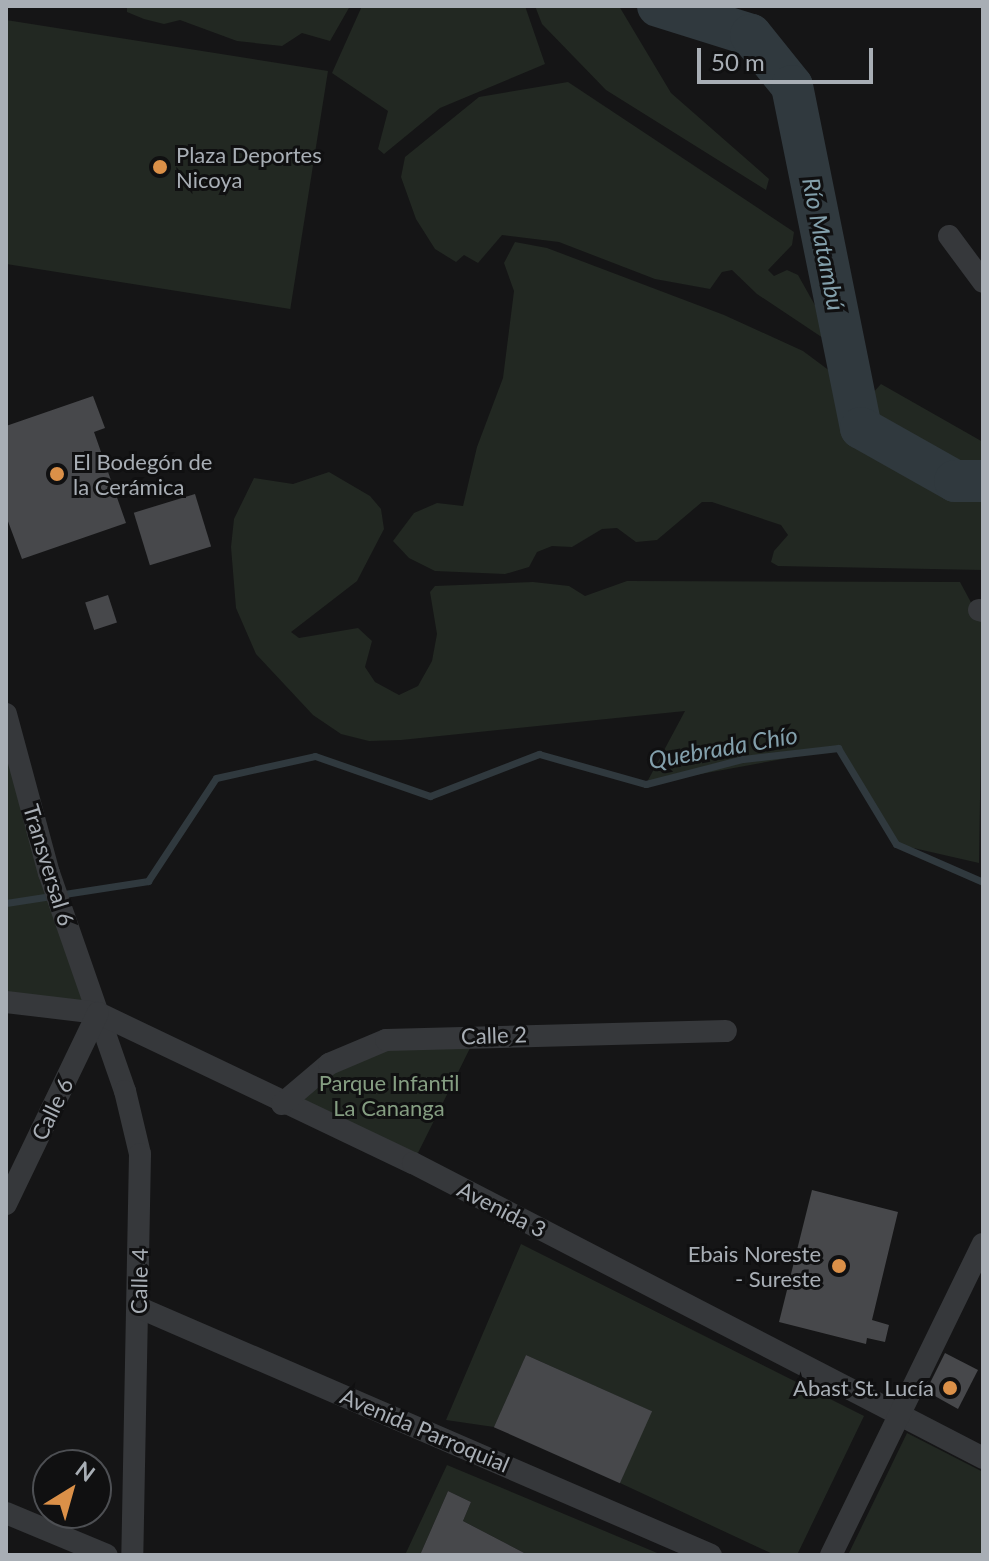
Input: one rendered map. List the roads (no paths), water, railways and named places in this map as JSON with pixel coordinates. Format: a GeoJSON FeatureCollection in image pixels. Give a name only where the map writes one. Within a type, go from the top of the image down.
{"type":"FeatureCollection","features":[{"type":"Feature","properties":{"kind":"street"},"geometry":{"type":"LineString","coordinates":[[949,236],[983,282]]}},
{"type":"Feature","properties":{"kind":"street","name":"Transversal 6"},"geometry":{"type":"LineString","coordinates":[[6,714],[49,873],[98,1013]]}},
{"type":"Feature","properties":{"kind":"street","name":"Avenida 3"},"geometry":{"type":"LineString","coordinates":[[6,1002],[98,1013],[282,1104],[413,1163],[983,1458]]}},
{"type":"Feature","properties":{"kind":"street","name":"Calle 6"},"geometry":{"type":"LineString","coordinates":[[6,1204],[98,1013]]}},
{"type":"Feature","properties":{"kind":"street","name":"Calle 4"},"geometry":{"type":"LineString","coordinates":[[98,1013],[140,1154],[140,1308],[132,1555]]}},
{"type":"Feature","properties":{"kind":"street","name":"Calle 2"},"geometry":{"type":"LineString","coordinates":[[282,1104],[329,1064],[386,1040],[726,1031]]}},
{"type":"Feature","properties":{"kind":"street"},"geometry":{"type":"LineString","coordinates":[[831,1555],[983,1244]]}},
{"type":"Feature","properties":{"kind":"street","name":"Avenida Parroquial"},"geometry":{"type":"LineString","coordinates":[[140,1308],[711,1555]]}},
{"type":"Feature","properties":{"kind":"street"},"geometry":{"type":"LineString","coordinates":[[6,1513],[107,1555]]}},
{"type":"Feature","properties":{"kind":"waterway","name":"Río Matambú"},"geometry":{"type":"LineString","coordinates":[[658,6],[751,35],[792,86],[861,428],[955,481],[983,481]]}},
{"type":"Feature","properties":{"kind":"waterway","name":"Quebrada Chío"},"geometry":{"type":"LineString","coordinates":[[6,903],[148,881],[216,778],[315,756],[430,796],[539,754],[646,784],[743,759],[838,748],[896,844],[983,882]]}},
{"type":"Feature","properties":{"kind":"place","name":"Plaza Deportes Nicoya"},"geometry":{"type":"Point","coordinates":[160,167]}},
{"type":"Feature","properties":{"kind":"place","name":"El Bodegón de la Cerámica"},"geometry":{"type":"Point","coordinates":[57,474]}},
{"type":"Feature","properties":{"kind":"place","name":"Ebais Noreste - Sureste"},"geometry":{"type":"Point","coordinates":[839,1266]}},
{"type":"Feature","properties":{"kind":"place","name":"Abast St. Lucía"},"geometry":{"type":"Point","coordinates":[950,1388]}},
{"type":"Feature","properties":{"kind":"park label","name":"Parque Infantil La Cananga"},"geometry":{"type":"Point","coordinates":[389,1094]}}]}
